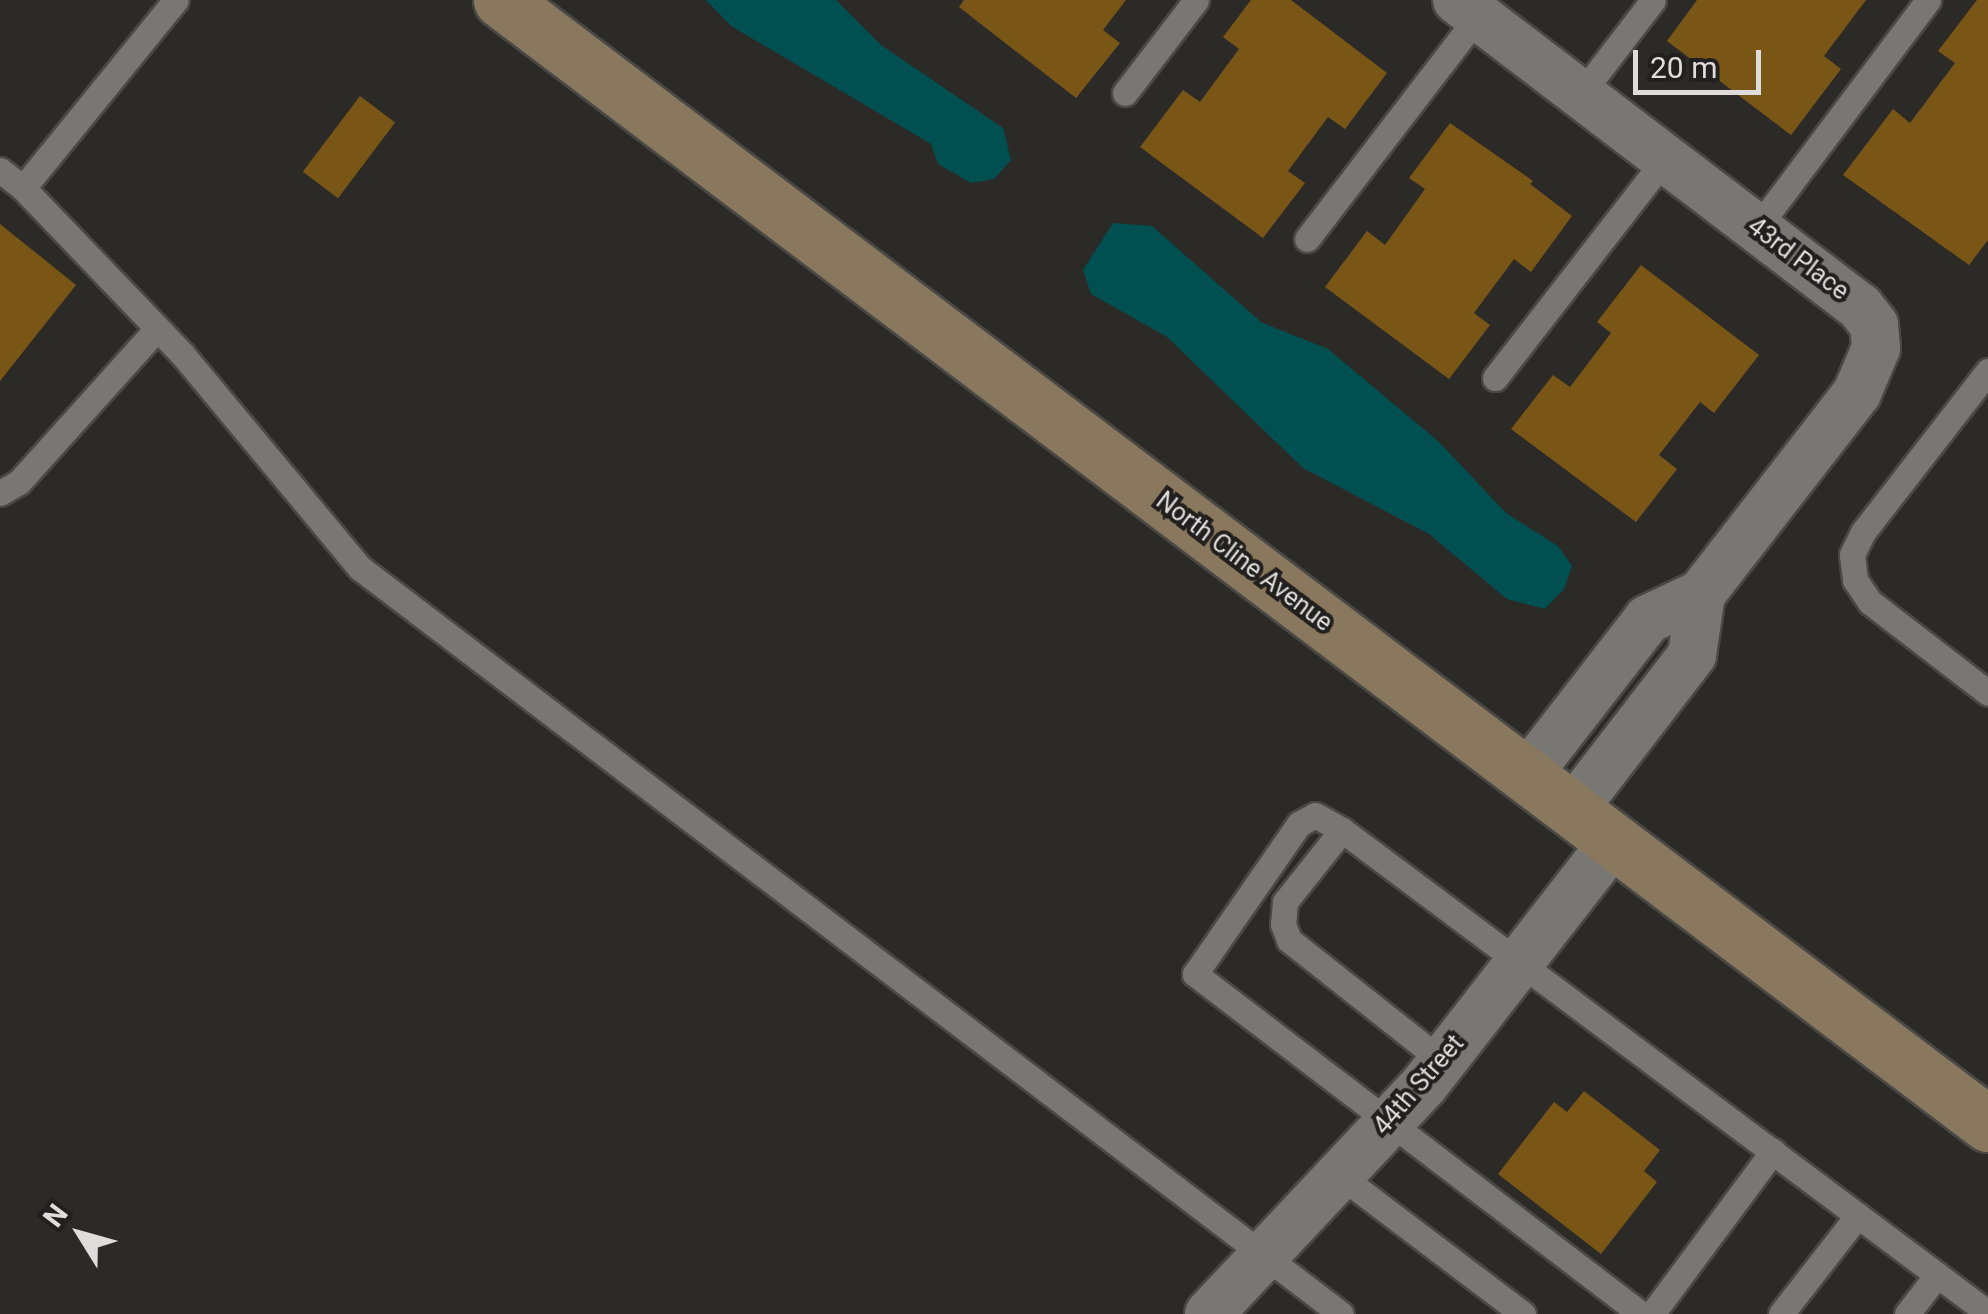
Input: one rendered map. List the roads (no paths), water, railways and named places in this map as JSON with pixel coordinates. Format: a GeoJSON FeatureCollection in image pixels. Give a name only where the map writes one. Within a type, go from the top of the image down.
{"type":"FeatureCollection","features":[{"type":"Feature","properties":{"kind":"street","name":"North Cline Avenue"},"geometry":{"type":"LineString","coordinates":[[501,0],[1988,1124]]}},
{"type":"Feature","properties":{"kind":"street","name":"43rd Place"},"geometry":{"type":"LineString","coordinates":[[1467,8],[1860,306],[1874,325],[1876,348],[1857,393],[1701,594],[1648,618],[1526,776]]}},
{"type":"Feature","properties":{"kind":"street","name":"43rd Place"},"geometry":{"type":"LineString","coordinates":[[1592,827],[1692,655],[1701,594]]}},
{"type":"Feature","properties":{"kind":"street","name":"44th Street"},"geometry":{"type":"LineString","coordinates":[[1209,1314],[1388,1122],[1521,961],[1592,827]]}},
{"type":"Feature","properties":{"kind":"lane"},"geometry":{"type":"LineString","coordinates":[[22,188],[176,0]]}},
{"type":"Feature","properties":{"kind":"lane"},"geometry":{"type":"LineString","coordinates":[[1125,93],[1196,0]]}},
{"type":"Feature","properties":{"kind":"lane"},"geometry":{"type":"LineString","coordinates":[[1581,94],[1653,0]]}},
{"type":"Feature","properties":{"kind":"lane"},"geometry":{"type":"LineString","coordinates":[[1757,228],[1928,0]]}},
{"type":"Feature","properties":{"kind":"lane"},"geometry":{"type":"LineString","coordinates":[[1306,239],[1467,8]]}},
{"type":"Feature","properties":{"kind":"lane"},"geometry":{"type":"LineString","coordinates":[[1495,378],[1666,159]]}},
{"type":"Feature","properties":{"kind":"lane"},"geometry":{"type":"LineString","coordinates":[[0,170],[22,188],[157,329],[360,568],[1341,1314]]}},
{"type":"Feature","properties":{"kind":"lane"},"geometry":{"type":"LineString","coordinates":[[0,493],[19,482],[157,329]]}},
{"type":"Feature","properties":{"kind":"lane"},"geometry":{"type":"LineString","coordinates":[[1988,371],[1863,532],[1852,556],[1852,568],[1870,602],[1988,693]]}},
{"type":"Feature","properties":{"kind":"lane"},"geometry":{"type":"LineString","coordinates":[[1641,1314],[1195,974],[1299,824],[1315,815],[1342,830],[1988,1313]]}},
{"type":"Feature","properties":{"kind":"lane"},"geometry":{"type":"LineString","coordinates":[[1342,830],[1285,902],[1284,924],[1289,940],[1442,1060]]}},
{"type":"Feature","properties":{"kind":"lane"},"geometry":{"type":"LineString","coordinates":[[1652,1314],[1773,1151]]}},
{"type":"Feature","properties":{"kind":"lane"},"geometry":{"type":"LineString","coordinates":[[1338,1174],[1523,1314]]}},
{"type":"Feature","properties":{"kind":"lane"},"geometry":{"type":"LineString","coordinates":[[1782,1314],[1858,1214]]}},
{"type":"Feature","properties":{"kind":"lane"},"geometry":{"type":"LineString","coordinates":[[1907,1314],[1937,1274]]}},
{"type":"Feature","properties":{"kind":"water"},"geometry":{"type":"Polygon","coordinates":[[[706,0],[836,0],[881,45],[1003,128],[1011,160],[994,179],[971,183],[938,164],[931,144],[731,26],[706,0]]]}},
{"type":"Feature","properties":{"kind":"water"},"geometry":{"type":"Polygon","coordinates":[[[1113,223],[1152,226],[1261,322],[1328,349],[1439,442],[1506,513],[1558,546],[1572,566],[1564,589],[1545,609],[1507,599],[1429,534],[1303,468],[1167,337],[1091,294],[1083,270],[1113,223]]]}}]}
